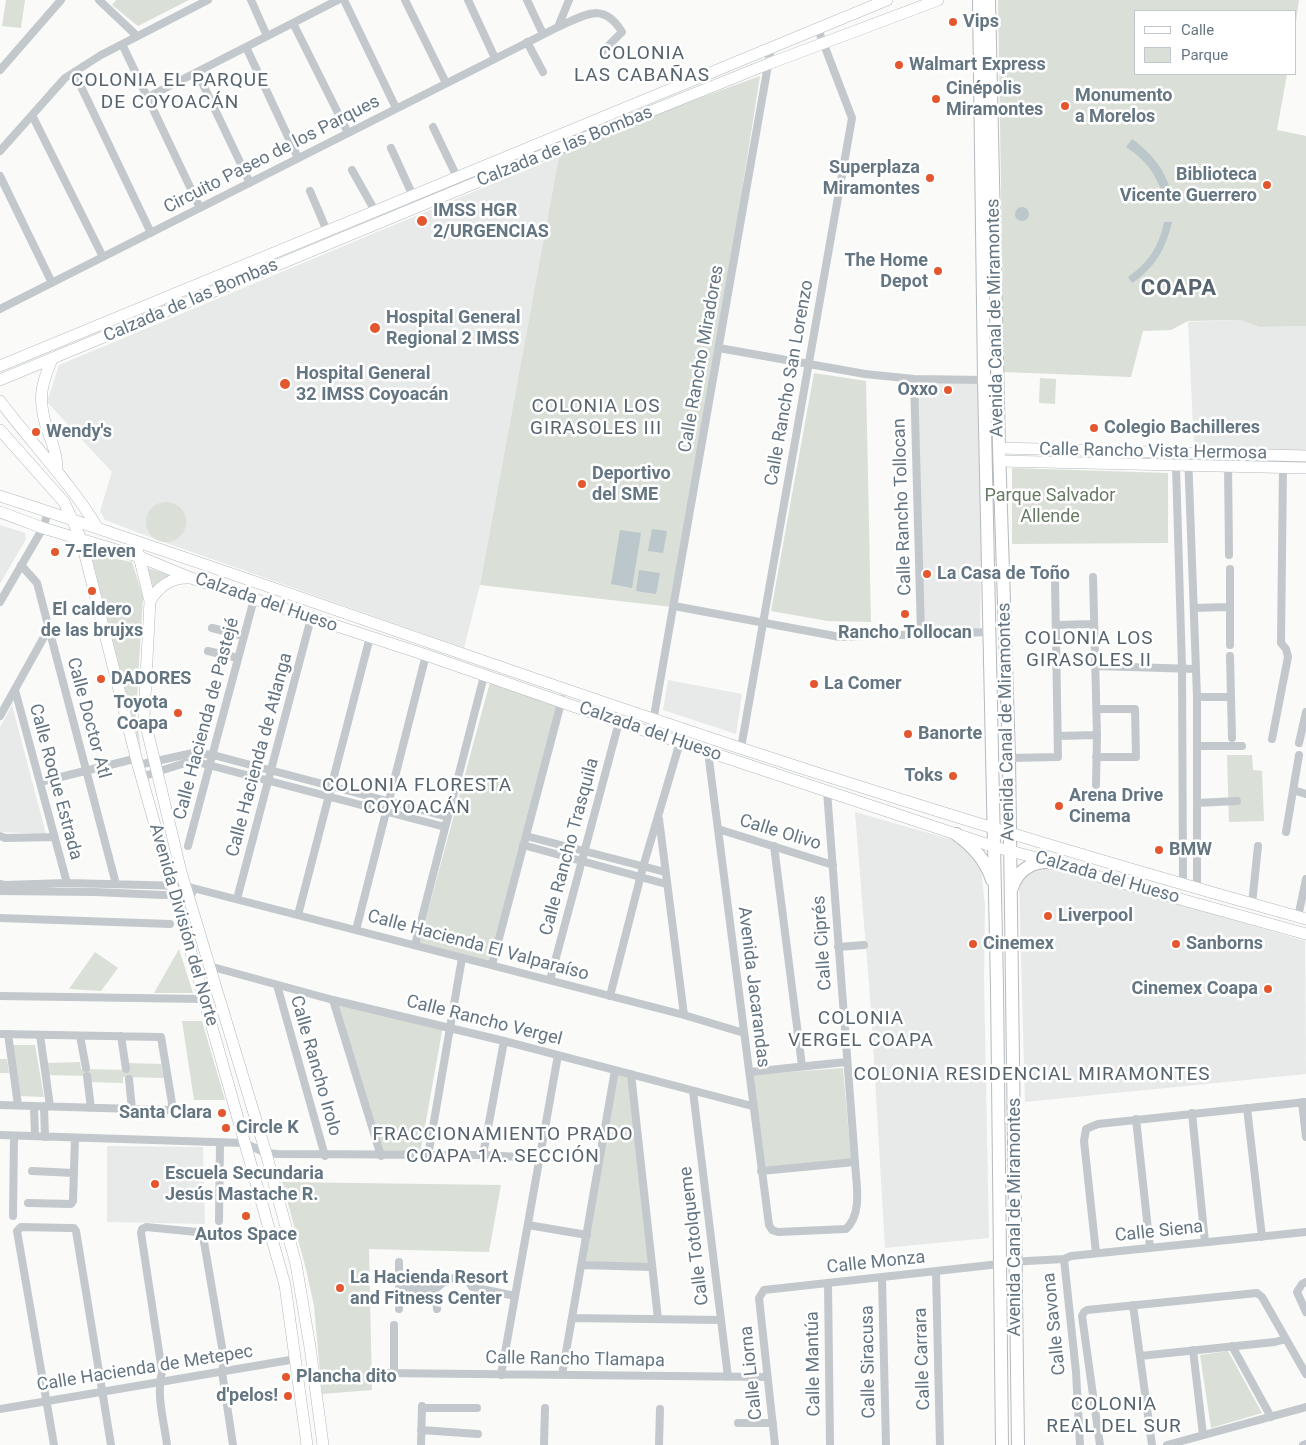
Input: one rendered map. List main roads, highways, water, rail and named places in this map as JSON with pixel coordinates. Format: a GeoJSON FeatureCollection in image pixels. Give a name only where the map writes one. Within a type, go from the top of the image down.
{"type":"FeatureCollection","features":[{"type":"Feature","properties":{"kind":"main road","name":"Calzada de las Bombas"},"geometry":{"type":"LineString","coordinates":[[0,366],[887,0]]}},
{"type":"Feature","properties":{"kind":"main road","name":"Calzada de las Bombas"},"geometry":{"type":"LineString","coordinates":[[0,380],[564,146],[768,64],[938,0]]}},
{"type":"Feature","properties":{"kind":"main road","name":"Avenida Canal de Miramontes"},"geometry":{"type":"LineString","coordinates":[[979,0],[984,380],[996,900],[1002,1445]]}},
{"type":"Feature","properties":{"kind":"main road","name":"Avenida Canal de Miramontes"},"geometry":{"type":"LineString","coordinates":[[989,0],[1009,758],[1018,1445]]}},
{"type":"Feature","properties":{"kind":"main road"},"geometry":{"type":"LineString","coordinates":[[824,44],[825,35],[836,21]]}},
{"type":"Feature","properties":{"kind":"main road"},"geometry":{"type":"LineString","coordinates":[[52,359],[43,380],[40,398],[46,425],[57,456],[57,471]]}},
{"type":"Feature","properties":{"kind":"main road"},"geometry":{"type":"LineString","coordinates":[[0,401],[25,435],[57,471],[84,507],[96,527]]}},
{"type":"Feature","properties":{"kind":"main road","name":"Avenida División del Norte"},"geometry":{"type":"LineString","coordinates":[[0,430],[64,502],[81,539],[134,762],[141,777],[279,1262],[289,1310],[307,1445]]}},
{"type":"Feature","properties":{"kind":"main road","name":"Calle Rancho Vista Hermosa"},"geometry":{"type":"LineString","coordinates":[[1000,455],[1188,453],[1306,456]]}},
{"type":"Feature","properties":{"kind":"main road","name":"Calle Rancho Vista Hermosa"},"geometry":{"type":"LineString","coordinates":[[1000,455],[1176,466],[1306,468]]}},
{"type":"Feature","properties":{"kind":"main road","name":"Calzada del Hueso"},"geometry":{"type":"LineString","coordinates":[[0,496],[135,540],[654,720],[1010,834],[1302,918]]}},
{"type":"Feature","properties":{"kind":"main road","name":"Calzada del Hueso"},"geometry":{"type":"LineString","coordinates":[[0,512],[140,557],[191,578],[254,600],[426,655],[651,733],[995,847],[1306,933]]}},
{"type":"Feature","properties":{"kind":"main road","name":"Avenida División del Norte"},"geometry":{"type":"LineString","coordinates":[[135,540],[150,601],[144,717],[156,773],[186,890],[287,1225],[302,1291],[323,1445]]}},
{"type":"Feature","properties":{"kind":"main road"},"geometry":{"type":"LineString","coordinates":[[150,601],[157,591],[166,584],[178,578],[191,578]]}},
{"type":"Feature","properties":{"kind":"main road"},"geometry":{"type":"LineString","coordinates":[[956,834],[971,846],[983,860],[993,883],[996,900]]}},
{"type":"Feature","properties":{"kind":"main road"},"geometry":{"type":"LineString","coordinates":[[1011,892],[1016,878],[1028,866],[1045,861],[1056,863]]}},
{"type":"Feature","properties":{"kind":"main road"},"geometry":{"type":"LineString","coordinates":[[1302,918],[1306,933]]}},
{"type":"Feature","properties":{"kind":"main road"},"geometry":{"type":"LineString","coordinates":[[286,1293],[294,1298],[299,1296],[302,1291]]}},
{"type":"Feature","properties":{"kind":"main road"},"geometry":{"type":"LineString","coordinates":[[289,1310],[294,1304],[300,1303],[304,1306]]}},
{"type":"Feature","properties":{"kind":"place","name":"Vips"},"geometry":{"type":"Point","coordinates":[953,22]}},
{"type":"Feature","properties":{"kind":"place","name":"Walmart Express"},"geometry":{"type":"Point","coordinates":[899,65]}},
{"type":"Feature","properties":{"kind":"place","name":"Cinépolis Miramontes"},"geometry":{"type":"Point","coordinates":[936,99]}},
{"type":"Feature","properties":{"kind":"place","name":"Monumento a Morelos"},"geometry":{"type":"Point","coordinates":[1065,106]}},
{"type":"Feature","properties":{"kind":"place","name":"Superplaza Miramontes"},"geometry":{"type":"Point","coordinates":[930,178]}},
{"type":"Feature","properties":{"kind":"place","name":"Biblioteca Vicente Guerrero"},"geometry":{"type":"Point","coordinates":[1267,185]}},
{"type":"Feature","properties":{"kind":"place","name":"IMSS HGR 2/URGENCIAS"},"geometry":{"type":"Point","coordinates":[422,221]}},
{"type":"Feature","properties":{"kind":"place","name":"The Home Depot"},"geometry":{"type":"Point","coordinates":[938,271]}},
{"type":"Feature","properties":{"kind":"place","name":"Hospital General Regional 2 IMSS"},"geometry":{"type":"Point","coordinates":[375,328]}},
{"type":"Feature","properties":{"kind":"place","name":"Hospital General 32 IMSS Coyoacán"},"geometry":{"type":"Point","coordinates":[285,384]}},
{"type":"Feature","properties":{"kind":"place","name":"Oxxo"},"geometry":{"type":"Point","coordinates":[948,390]}},
{"type":"Feature","properties":{"kind":"place","name":"Colegio Bachilleres"},"geometry":{"type":"Point","coordinates":[1094,428]}},
{"type":"Feature","properties":{"kind":"place","name":"Wendy's"},"geometry":{"type":"Point","coordinates":[36,432]}},
{"type":"Feature","properties":{"kind":"place","name":"Deportivo del SME"},"geometry":{"type":"Point","coordinates":[582,484]}},
{"type":"Feature","properties":{"kind":"place","name":"7-Eleven"},"geometry":{"type":"Point","coordinates":[55,552]}},
{"type":"Feature","properties":{"kind":"place","name":"La Casa de Toño"},"geometry":{"type":"Point","coordinates":[927,574]}},
{"type":"Feature","properties":{"kind":"place","name":"El caldero de las brujxs"},"geometry":{"type":"Point","coordinates":[92,591]}},
{"type":"Feature","properties":{"kind":"place","name":"Rancho Tollocan"},"geometry":{"type":"Point","coordinates":[905,614]}},
{"type":"Feature","properties":{"kind":"place","name":"DADORES"},"geometry":{"type":"Point","coordinates":[101,679]}},
{"type":"Feature","properties":{"kind":"place","name":"La Comer"},"geometry":{"type":"Point","coordinates":[814,684]}},
{"type":"Feature","properties":{"kind":"place","name":"Toyota Coapa"},"geometry":{"type":"Point","coordinates":[178,713]}},
{"type":"Feature","properties":{"kind":"place","name":"Banorte"},"geometry":{"type":"Point","coordinates":[908,734]}},
{"type":"Feature","properties":{"kind":"place","name":"Toks"},"geometry":{"type":"Point","coordinates":[953,776]}},
{"type":"Feature","properties":{"kind":"place","name":"Arena Drive Cinema"},"geometry":{"type":"Point","coordinates":[1059,806]}},
{"type":"Feature","properties":{"kind":"place","name":"BMW"},"geometry":{"type":"Point","coordinates":[1159,850]}},
{"type":"Feature","properties":{"kind":"place","name":"Liverpool"},"geometry":{"type":"Point","coordinates":[1048,916]}},
{"type":"Feature","properties":{"kind":"place","name":"Cinemex"},"geometry":{"type":"Point","coordinates":[973,944]}},
{"type":"Feature","properties":{"kind":"place","name":"Sanborns"},"geometry":{"type":"Point","coordinates":[1176,944]}},
{"type":"Feature","properties":{"kind":"place","name":"Cinemex Coapa"},"geometry":{"type":"Point","coordinates":[1268,989]}},
{"type":"Feature","properties":{"kind":"place","name":"Santa Clara"},"geometry":{"type":"Point","coordinates":[222,1113]}},
{"type":"Feature","properties":{"kind":"place","name":"Circle K"},"geometry":{"type":"Point","coordinates":[226,1128]}},
{"type":"Feature","properties":{"kind":"place","name":"Escuela Secundaria Jesús Mastache R."},"geometry":{"type":"Point","coordinates":[155,1184]}},
{"type":"Feature","properties":{"kind":"place","name":"Autos Space"},"geometry":{"type":"Point","coordinates":[246,1216]}},
{"type":"Feature","properties":{"kind":"place","name":"La Hacienda Resort and Fitness Center"},"geometry":{"type":"Point","coordinates":[340,1288]}},
{"type":"Feature","properties":{"kind":"place","name":"Plancha dito"},"geometry":{"type":"Point","coordinates":[286,1377]}},
{"type":"Feature","properties":{"kind":"place","name":"d'pelos!"},"geometry":{"type":"Point","coordinates":[288,1396]}},
{"type":"Feature","properties":{"kind":"district","name":"COLONIA LAS CABAÑAS"},"geometry":{"type":"Point","coordinates":[642,65]}},
{"type":"Feature","properties":{"kind":"district","name":"COLONIA EL PARQUE DE COYOACÁN"},"geometry":{"type":"Point","coordinates":[170,92]}},
{"type":"Feature","properties":{"kind":"district","name":"COAPA"},"geometry":{"type":"Point","coordinates":[1179,289]}},
{"type":"Feature","properties":{"kind":"district","name":"COLONIA LOS GIRASOLES III"},"geometry":{"type":"Point","coordinates":[596,418]}},
{"type":"Feature","properties":{"kind":"district","name":"COLONIA LOS GIRASOLES II"},"geometry":{"type":"Point","coordinates":[1089,650]}},
{"type":"Feature","properties":{"kind":"district","name":"COLONIA FLORESTA COYOACÁN"},"geometry":{"type":"Point","coordinates":[417,797]}},
{"type":"Feature","properties":{"kind":"district","name":"COLONIA VERGEL COAPA"},"geometry":{"type":"Point","coordinates":[861,1030]}},
{"type":"Feature","properties":{"kind":"district","name":"COLONIA RESIDENCIAL MIRAMONTES"},"geometry":{"type":"Point","coordinates":[1032,1075]}},
{"type":"Feature","properties":{"kind":"district","name":"FRACCIONAMIENTO PRADO COAPA 1A. SECCIÓN"},"geometry":{"type":"Point","coordinates":[503,1146]}},
{"type":"Feature","properties":{"kind":"district","name":"COLONIA REAL DEL SUR"},"geometry":{"type":"Point","coordinates":[1114,1416]}},
{"type":"Feature","properties":{"kind":"park label","name":"Parque Salvador Allende"},"geometry":{"type":"Point","coordinates":[1050,506]}}]}
